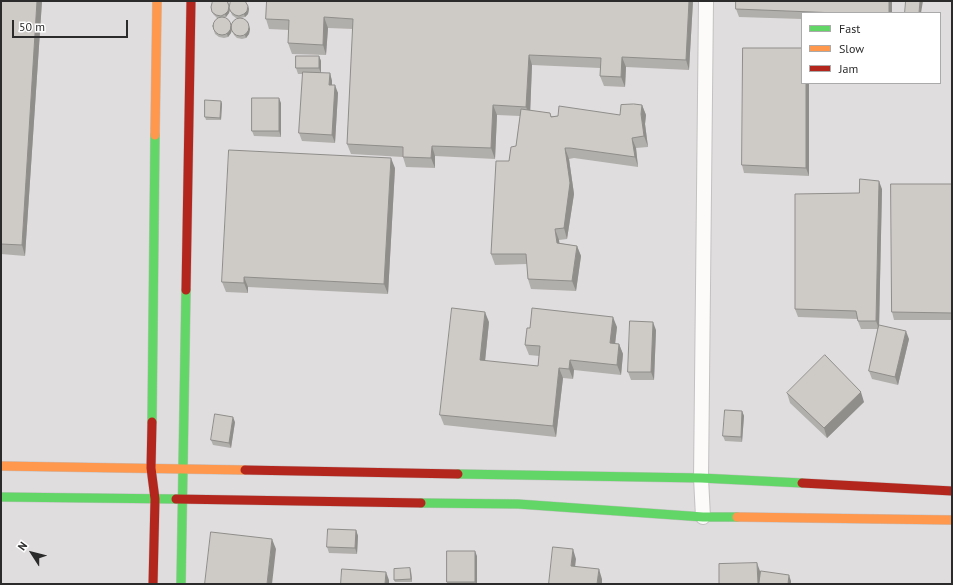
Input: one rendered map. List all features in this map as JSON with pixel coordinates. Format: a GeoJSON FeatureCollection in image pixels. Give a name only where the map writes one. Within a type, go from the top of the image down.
{"type":"FeatureCollection","features":[{"type":"Feature","properties":{"kind":"street"},"geometry":{"type":"LineString","coordinates":[[153,584],[155,499],[151,468],[157,1]]}},
{"type":"Feature","properties":{"kind":"street"},"geometry":{"type":"LineString","coordinates":[[180,584],[191,1]]}},
{"type":"Feature","properties":{"kind":"street"},"geometry":{"type":"LineString","coordinates":[[703,517],[701,478],[706,1]]}},
{"type":"Feature","properties":{"kind":"street"},"geometry":{"type":"LineString","coordinates":[[1,466],[701,478],[952,491]]}},
{"type":"Feature","properties":{"kind":"street"},"geometry":{"type":"LineString","coordinates":[[1,498],[518,504],[703,517],[952,520]]}},
{"type":"Feature","properties":{"kind":"shaded area"},"geometry":{"type":"Polygon","coordinates":[[[1,1],[952,1],[952,584],[1,584],[1,1]]]}},
{"type":"Feature","properties":{"kind":"building"},"geometry":{"type":"Polygon","coordinates":[[[1,1],[37,1],[22,245],[1,244],[1,1]]]}},
{"type":"Feature","properties":{"kind":"building"},"geometry":{"type":"Polygon","coordinates":[[[213,1],[227,1],[229,6],[228,11],[221,16],[216,15],[212,12],[211,7],[213,1]]]}},
{"type":"Feature","properties":{"kind":"building"},"geometry":{"type":"Polygon","coordinates":[[[232,1],[245,1],[248,6],[247,11],[239,16],[235,15],[229,8],[232,1]]]}},
{"type":"Feature","properties":{"kind":"building"},"geometry":{"type":"Polygon","coordinates":[[[267,1],[689,1],[686,60],[622,57],[621,77],[600,76],[601,58],[529,55],[526,107],[493,105],[491,148],[432,146],[431,158],[403,157],[403,147],[347,144],[353,19],[324,17],[323,45],[288,43],[289,20],[266,19],[267,1]]]}},
{"type":"Feature","properties":{"kind":"building"},"geometry":{"type":"Polygon","coordinates":[[[736,1],[889,1],[889,12],[812,12],[736,9],[736,1]]]}},
{"type":"Feature","properties":{"kind":"building"},"geometry":{"type":"Polygon","coordinates":[[[906,1],[920,1],[919,12],[905,12],[906,1]]]}},
{"type":"Feature","properties":{"kind":"building"},"geometry":{"type":"Polygon","coordinates":[[[222,17],[228,20],[231,26],[228,32],[222,35],[216,32],[213,26],[216,20],[222,17]]]}},
{"type":"Feature","properties":{"kind":"building"},"geometry":{"type":"Polygon","coordinates":[[[240,18],[246,21],[249,27],[246,33],[240,36],[234,33],[231,27],[234,21],[240,18]]]}},
{"type":"Feature","properties":{"kind":"building"},"geometry":{"type":"Polygon","coordinates":[[[743,48],[801,48],[801,84],[806,84],[806,168],[742,165],[743,48]]]}},
{"type":"Feature","properties":{"kind":"building"},"geometry":{"type":"Polygon","coordinates":[[[296,56],[319,56],[319,68],[296,68],[296,56]]]}},
{"type":"Feature","properties":{"kind":"building"},"geometry":{"type":"Polygon","coordinates":[[[303,72],[330,73],[329,85],[335,85],[332,135],[299,133],[303,72]]]}},
{"type":"Feature","properties":{"kind":"building"},"geometry":{"type":"Polygon","coordinates":[[[252,98],[279,98],[279,131],[252,131],[252,98]]]}},
{"type":"Feature","properties":{"kind":"building"},"geometry":{"type":"Polygon","coordinates":[[[205,100],[221,101],[220,118],[205,117],[205,100]]]}},
{"type":"Feature","properties":{"kind":"building"},"geometry":{"type":"Polygon","coordinates":[[[621,105],[642,105],[641,114],[644,136],[632,138],[635,157],[565,148],[570,183],[564,228],[555,229],[557,243],[577,246],[572,281],[528,279],[526,254],[491,254],[496,161],[509,161],[511,147],[516,146],[521,109],[550,113],[551,117],[558,116],[559,106],[620,115],[621,105]]]}},
{"type":"Feature","properties":{"kind":"building"},"geometry":{"type":"Polygon","coordinates":[[[229,150],[391,158],[384,284],[244,277],[244,283],[222,282],[229,150]]]}},
{"type":"Feature","properties":{"kind":"building"},"geometry":{"type":"Polygon","coordinates":[[[860,179],[879,181],[876,321],[858,321],[856,311],[795,309],[795,194],[859,193],[860,179]]]}},
{"type":"Feature","properties":{"kind":"building"},"geometry":{"type":"Polygon","coordinates":[[[891,184],[952,184],[952,313],[892,312],[891,184]]]}},
{"type":"Feature","properties":{"kind":"building"},"geometry":{"type":"Polygon","coordinates":[[[452,308],[485,312],[480,360],[538,366],[540,346],[525,345],[527,328],[530,328],[532,308],[613,317],[610,343],[619,344],[617,365],[570,360],[569,369],[559,368],[553,426],[440,415],[452,308]]]}},
{"type":"Feature","properties":{"kind":"building"},"geometry":{"type":"Polygon","coordinates":[[[630,321],[653,322],[651,372],[628,372],[630,321]]]}},
{"type":"Feature","properties":{"kind":"building"},"geometry":{"type":"Polygon","coordinates":[[[879,325],[906,331],[895,377],[869,371],[879,325]]]}},
{"type":"Feature","properties":{"kind":"building"},"geometry":{"type":"Polygon","coordinates":[[[825,355],[861,392],[824,428],[787,393],[825,355]]]}},
{"type":"Feature","properties":{"kind":"building"},"geometry":{"type":"Polygon","coordinates":[[[725,410],[742,411],[741,437],[723,436],[725,410]]]}},
{"type":"Feature","properties":{"kind":"building"},"geometry":{"type":"Polygon","coordinates":[[[215,414],[233,417],[229,443],[211,440],[215,414]]]}},
{"type":"Feature","properties":{"kind":"building"},"geometry":{"type":"Polygon","coordinates":[[[328,529],[356,530],[355,548],[327,547],[328,529]]]}},
{"type":"Feature","properties":{"kind":"building"},"geometry":{"type":"Polygon","coordinates":[[[211,532],[272,539],[267,584],[205,584],[211,532]]]}},
{"type":"Feature","properties":{"kind":"building"},"geometry":{"type":"Polygon","coordinates":[[[553,547],[573,549],[571,566],[599,569],[597,584],[549,584],[553,547]]]}},
{"type":"Feature","properties":{"kind":"building"},"geometry":{"type":"Polygon","coordinates":[[[447,551],[475,551],[475,582],[447,582],[447,551]]]}},
{"type":"Feature","properties":{"kind":"building"},"geometry":{"type":"Polygon","coordinates":[[[757,563],[758,584],[719,584],[719,564],[757,563]]]}},
{"type":"Feature","properties":{"kind":"building"},"geometry":{"type":"Polygon","coordinates":[[[410,568],[411,579],[394,580],[394,569],[410,568]]]}},
{"type":"Feature","properties":{"kind":"building"},"geometry":{"type":"Polygon","coordinates":[[[342,569],[386,572],[385,584],[341,584],[342,569]]]}},
{"type":"Feature","properties":{"kind":"building"},"geometry":{"type":"Polygon","coordinates":[[[761,571],[789,575],[788,584],[759,584],[761,571]]]}},
{"type":"Feature","properties":{"kind":"traffic: fast"},"geometry":{"type":"LineString","coordinates":[[152,422],[155,135]]}},
{"type":"Feature","properties":{"kind":"traffic: fast"},"geometry":{"type":"LineString","coordinates":[[181,584],[186,290]]}},
{"type":"Feature","properties":{"kind":"traffic: fast"},"geometry":{"type":"LineString","coordinates":[[458,474],[701,478],[802,483]]}},
{"type":"Feature","properties":{"kind":"traffic: fast"},"geometry":{"type":"LineString","coordinates":[[1,497],[176,499]]}},
{"type":"Feature","properties":{"kind":"traffic: fast"},"geometry":{"type":"LineString","coordinates":[[421,503],[518,504],[703,517],[737,517]]}},
{"type":"Feature","properties":{"kind":"traffic: slow"},"geometry":{"type":"LineString","coordinates":[[155,135],[157,1]]}},
{"type":"Feature","properties":{"kind":"traffic: slow"},"geometry":{"type":"LineString","coordinates":[[1,466],[245,470]]}},
{"type":"Feature","properties":{"kind":"traffic: slow"},"geometry":{"type":"LineString","coordinates":[[737,517],[952,520]]}},
{"type":"Feature","properties":{"kind":"traffic: jam"},"geometry":{"type":"LineString","coordinates":[[186,290],[191,1]]}},
{"type":"Feature","properties":{"kind":"traffic: jam"},"geometry":{"type":"LineString","coordinates":[[152,422],[151,468],[155,499],[153,584]]}},
{"type":"Feature","properties":{"kind":"traffic: jam"},"geometry":{"type":"LineString","coordinates":[[245,470],[458,474]]}},
{"type":"Feature","properties":{"kind":"traffic: jam"},"geometry":{"type":"LineString","coordinates":[[802,483],[952,491]]}},
{"type":"Feature","properties":{"kind":"traffic: jam"},"geometry":{"type":"LineString","coordinates":[[176,499],[421,503]]}}]}
